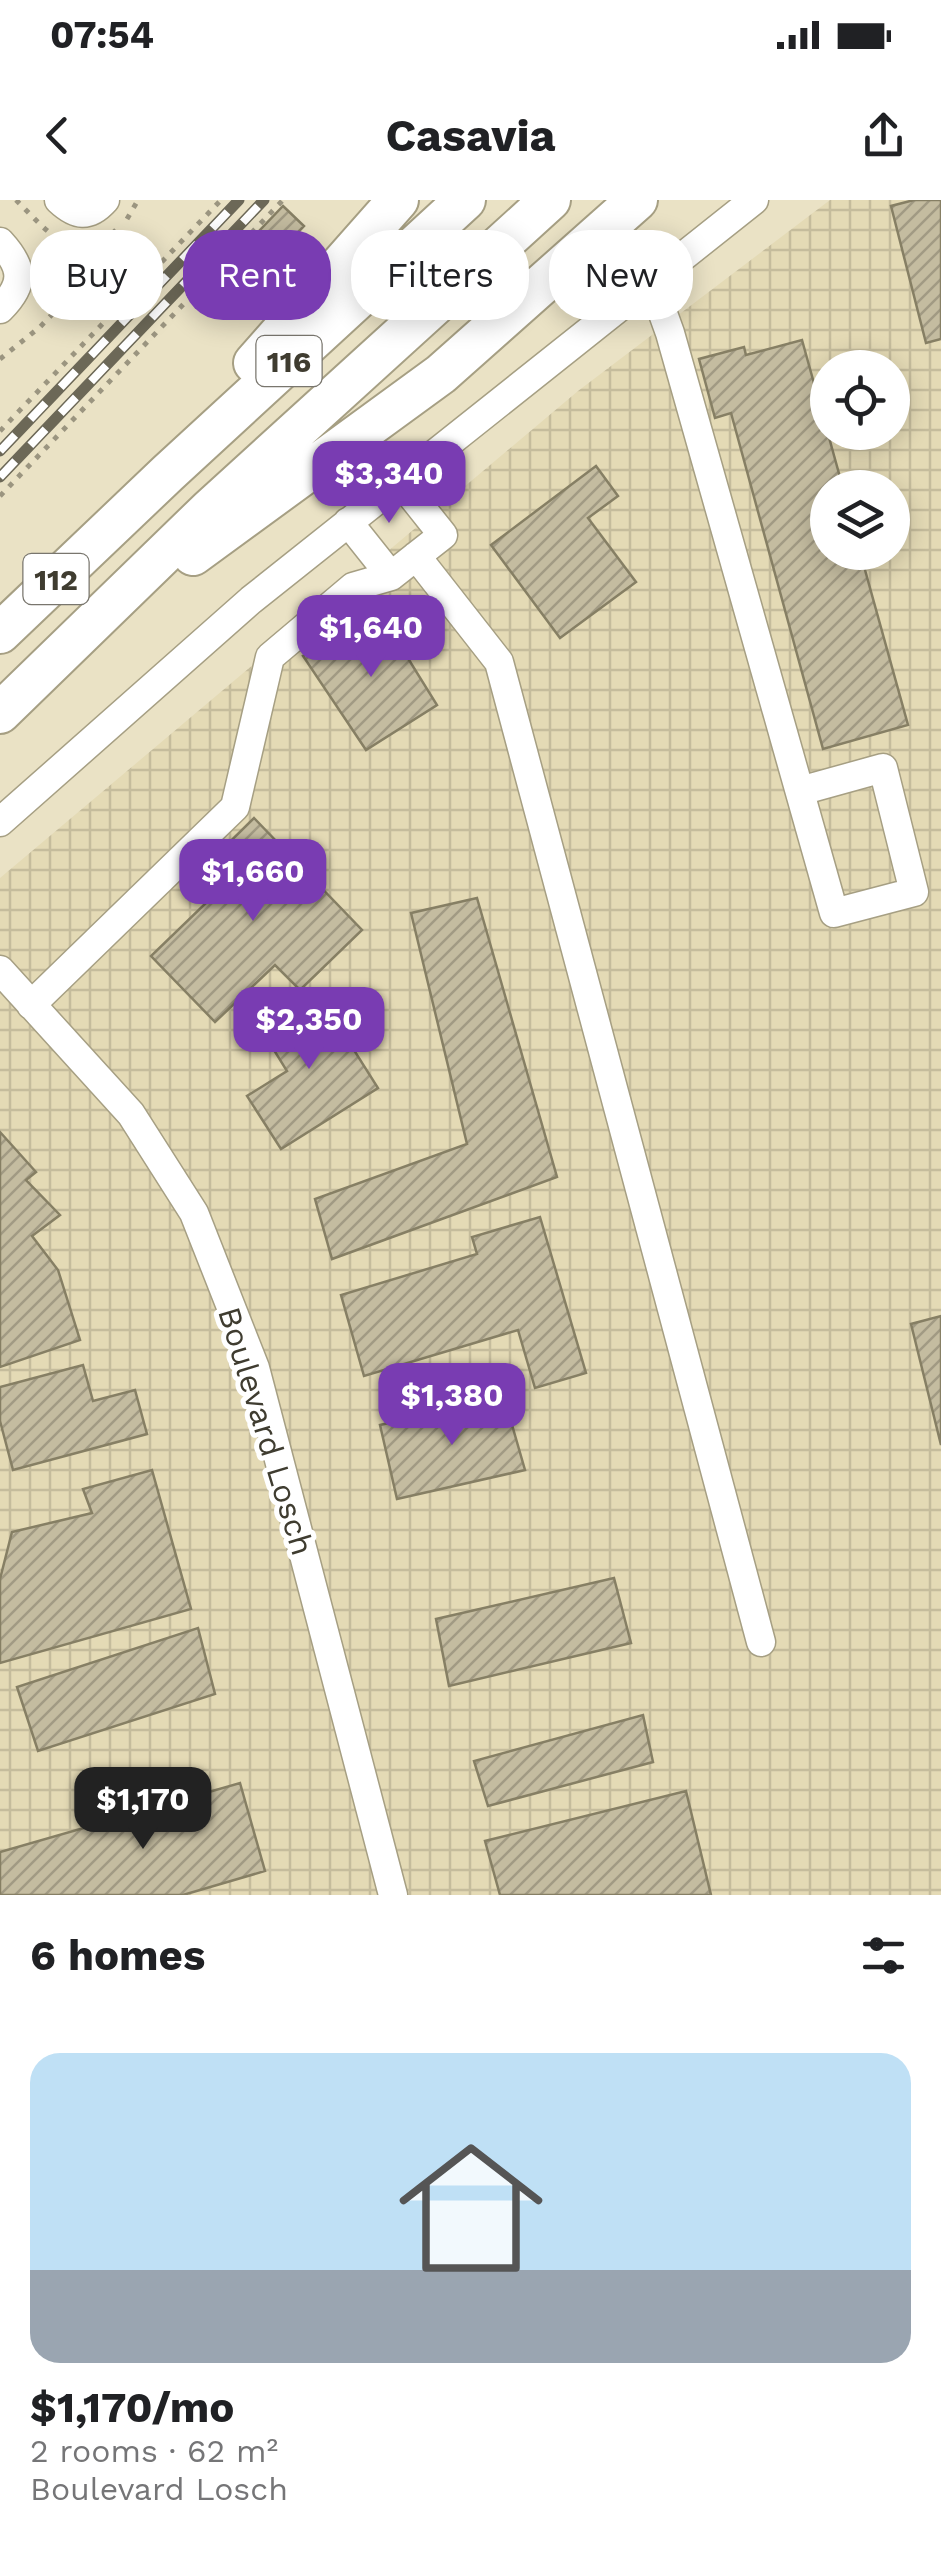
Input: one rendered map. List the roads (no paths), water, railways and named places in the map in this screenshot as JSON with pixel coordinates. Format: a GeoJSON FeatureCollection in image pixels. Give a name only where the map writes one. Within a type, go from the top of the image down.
{"type":"FeatureCollection","features":[{"type":"Feature","properties":{"kind":"highway"},"geometry":{"type":"LineString","coordinates":[[113,524],[398,200]]}},
{"type":"Feature","properties":{"kind":"highway","name":"116"},"geometry":{"type":"LineString","coordinates":[[113,524],[466,200]]}},
{"type":"Feature","properties":{"kind":"highway","name":"116"},"geometry":{"type":"LineString","coordinates":[[69,646],[223,498],[550,200]]}},
{"type":"Feature","properties":{"kind":"highway"},"geometry":{"type":"LineString","coordinates":[[69,646],[442,374],[637,200]]}},
{"type":"Feature","properties":{"kind":"highway","name":"112"},"geometry":{"type":"LineString","coordinates":[[0,633],[113,524]]}},
{"type":"Feature","properties":{"kind":"highway","name":"112"},"geometry":{"type":"LineString","coordinates":[[0,712],[69,646]]}},
{"type":"Feature","properties":{"kind":"street"},"geometry":{"type":"LineString","coordinates":[[59,200],[83,214],[94,211],[105,200]]}},
{"type":"Feature","properties":{"kind":"street"},"geometry":{"type":"LineString","coordinates":[[693,248],[754,200]]}},
{"type":"Feature","properties":{"kind":"street"},"geometry":{"type":"LineString","coordinates":[[0,242],[16,262],[19,275],[13,295],[0,309]]}},
{"type":"Feature","properties":{"kind":"street"},"geometry":{"type":"LineString","coordinates":[[0,822],[251,600],[602,320]]}},
{"type":"Feature","properties":{"kind":"street"},"geometry":{"type":"LineString","coordinates":[[666,320],[834,914],[914,892],[884,768],[800,791]]}},
{"type":"Feature","properties":{"kind":"street"},"geometry":{"type":"LineString","coordinates":[[32,1004],[235,807],[270,657],[352,587],[390,576],[443,535],[400,480]]}},
{"type":"Feature","properties":{"kind":"street"},"geometry":{"type":"LineString","coordinates":[[348,522],[390,576]]}},
{"type":"Feature","properties":{"kind":"street"},"geometry":{"type":"LineString","coordinates":[[416,556],[499,662],[503,674],[761,1642]]}},
{"type":"Feature","properties":{"kind":"street","name":"Boulevard Losch"},"geometry":{"type":"LineString","coordinates":[[0,970],[132,1114],[194,1212],[255,1368],[393,1895]]}},
{"type":"Feature","properties":{"kind":"railway"},"geometry":{"type":"LineString","coordinates":[[0,451],[239,200]]}},
{"type":"Feature","properties":{"kind":"railway"},"geometry":{"type":"LineString","coordinates":[[0,477],[264,200]]}}]}
